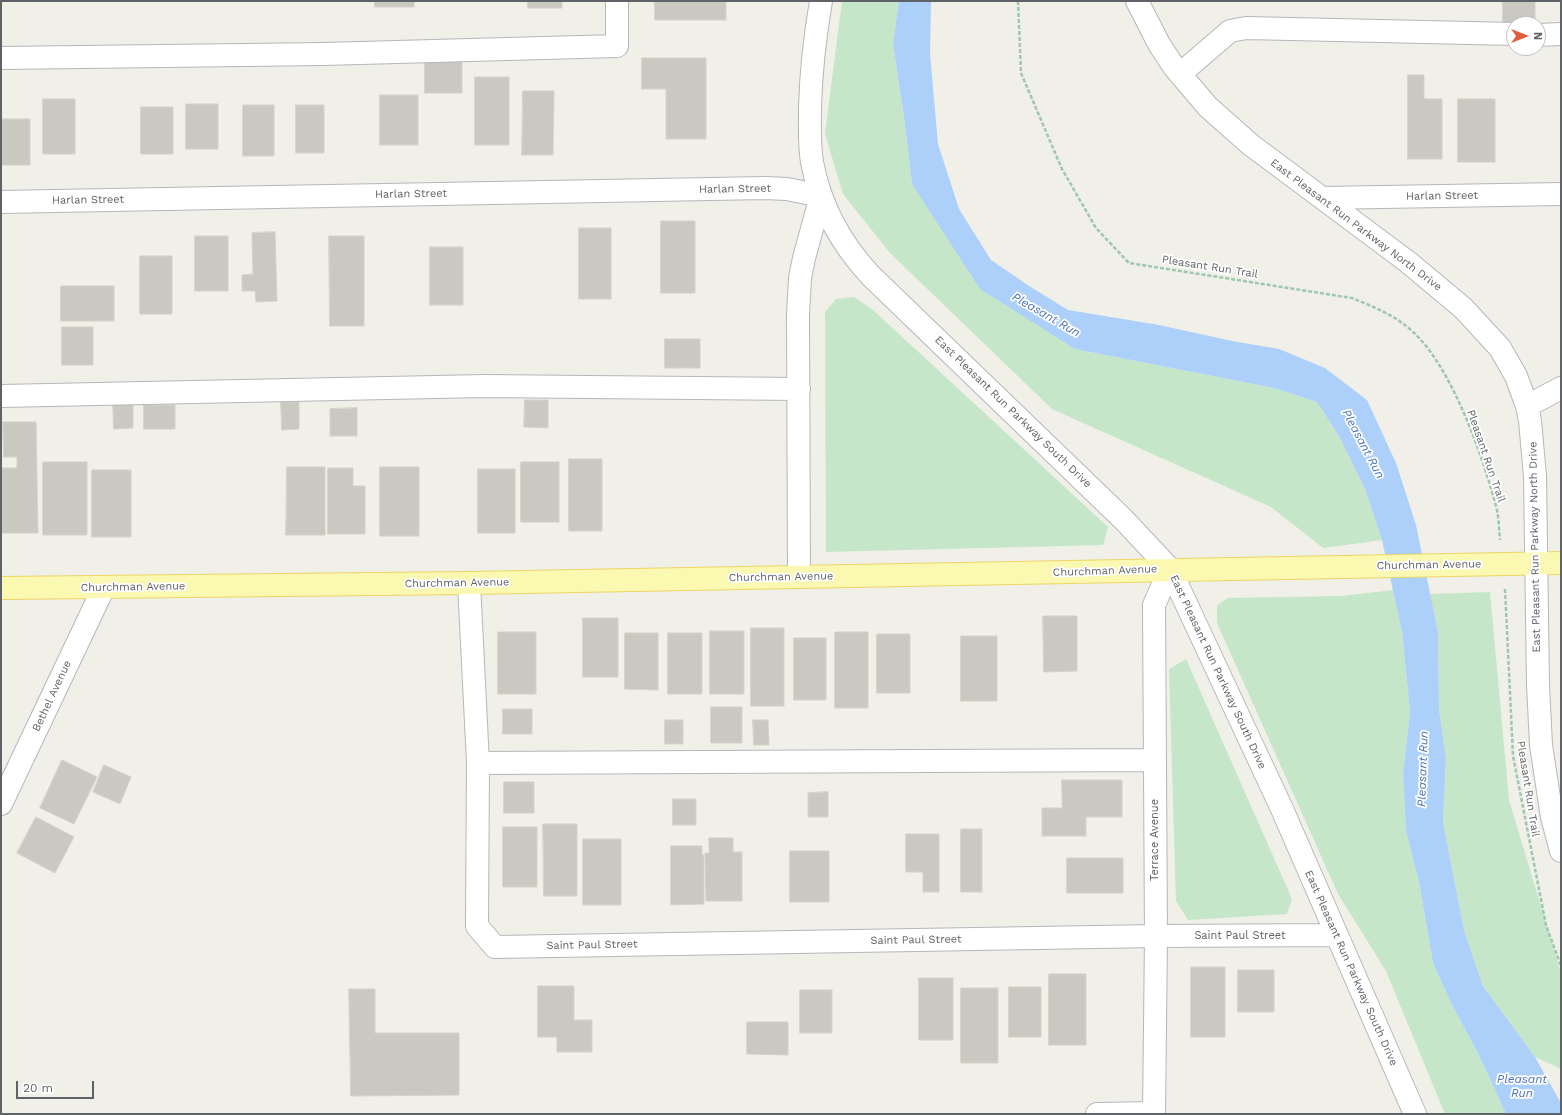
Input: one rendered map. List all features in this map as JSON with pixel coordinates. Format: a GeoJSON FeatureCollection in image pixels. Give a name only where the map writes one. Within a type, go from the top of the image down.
{"type":"FeatureCollection","features":[{"type":"Feature","properties":{"kind":"main road","name":"Churchman Avenue"},"geometry":{"type":"LineString","coordinates":[[1,588],[469,583],[1026,574],[1170,569],[1561,563]]}},
{"type":"Feature","properties":{"kind":"street"},"geometry":{"type":"LineString","coordinates":[[1,58],[324,54],[617,46],[617,1]]}},
{"type":"Feature","properties":{"kind":"street","name":"East Pleasant Run Parkway South Drive"},"geometry":{"type":"LineString","coordinates":[[821,1],[814,45],[810,117],[812,160],[821,196],[838,233],[856,261],[1123,519],[1170,569],[1278,802],[1415,1114]]}},
{"type":"Feature","properties":{"kind":"street","name":"East Pleasant Run Parkway North Drive"},"geometry":{"type":"LineString","coordinates":[[1138,1],[1160,44],[1180,74],[1208,106],[1239,135],[1408,262],[1463,308],[1500,348],[1516,376],[1527,406],[1530,421],[1535,476],[1538,685],[1541,745],[1552,817],[1561,851]]}},
{"type":"Feature","properties":{"kind":"street"},"geometry":{"type":"LineString","coordinates":[[1180,74],[1230,31],[1246,28],[1506,34]]}},
{"type":"Feature","properties":{"kind":"street"},"geometry":{"type":"LineString","coordinates":[[1546,35],[1561,34]]}},
{"type":"Feature","properties":{"kind":"street","name":"Harlan Street"},"geometry":{"type":"LineString","coordinates":[[1,202],[765,188],[792,190],[821,196]]}},
{"type":"Feature","properties":{"kind":"street","name":"Harlan Street"},"geometry":{"type":"LineString","coordinates":[[1322,198],[1561,194]]}},
{"type":"Feature","properties":{"kind":"street","name":"East Pleasant Run Parkway South Drive"},"geometry":{"type":"LineString","coordinates":[[799,577],[798,314],[800,278],[821,196]]}},
{"type":"Feature","properties":{"kind":"street"},"geometry":{"type":"LineString","coordinates":[[1,396],[484,386],[798,390]]}},
{"type":"Feature","properties":{"kind":"street"},"geometry":{"type":"LineString","coordinates":[[1527,406],[1561,388]]}},
{"type":"Feature","properties":{"kind":"street","name":"Terrace Avenue"},"geometry":{"type":"LineString","coordinates":[[1154,1113],[1156,936],[1154,605],[1170,569]]}},
{"type":"Feature","properties":{"kind":"street"},"geometry":{"type":"LineString","coordinates":[[469,583],[478,763],[1155,760]]}},
{"type":"Feature","properties":{"kind":"street","name":"Bethel Avenue"},"geometry":{"type":"LineString","coordinates":[[1,804],[104,587]]}},
{"type":"Feature","properties":{"kind":"street","name":"Saint Paul Street"},"geometry":{"type":"LineString","coordinates":[[478,763],[477,926],[495,947],[1156,936],[1336,935]]}},
{"type":"Feature","properties":{"kind":"street"},"geometry":{"type":"LineString","coordinates":[[1097,1114],[1154,1113]]}},
{"type":"Feature","properties":{"kind":"path","name":"Pleasant Run Trail"},"geometry":{"type":"LineString","coordinates":[[1018,1],[1021,73],[1062,169],[1096,228],[1129,263],[1352,298],[1375,307],[1396,318],[1413,332],[1428,348],[1448,382],[1469,425],[1497,511],[1497,564],[1506,595],[1513,756],[1546,925],[1561,966]]}},
{"type":"Feature","properties":{"kind":"green space"},"geometry":{"type":"Polygon","coordinates":[[[842,1],[899,1],[893,44],[912,184],[1075,349],[1274,388],[1317,402],[1339,436],[1365,489],[1382,540],[1323,548],[1271,507],[1052,409],[890,253],[843,194],[825,134],[842,1]]]}},
{"type":"Feature","properties":{"kind":"green space"},"geometry":{"type":"Polygon","coordinates":[[[854,297],[873,310],[1108,527],[1103,545],[826,552],[825,312],[836,299],[854,297]]]}},
{"type":"Feature","properties":{"kind":"green space"},"geometry":{"type":"Polygon","coordinates":[[[1393,590],[1402,632],[1410,712],[1403,773],[1406,831],[1419,882],[1433,963],[1452,1005],[1479,1055],[1506,1114],[1445,1114],[1386,971],[1338,894],[1217,623],[1217,605],[1228,598],[1342,596],[1393,590]]]}},
{"type":"Feature","properties":{"kind":"green space"},"geometry":{"type":"Polygon","coordinates":[[[1490,592],[1509,800],[1561,973],[1561,1069],[1535,1057],[1483,986],[1464,930],[1443,822],[1446,759],[1439,709],[1438,632],[1430,594],[1490,592]]]}},
{"type":"Feature","properties":{"kind":"green space"},"geometry":{"type":"Polygon","coordinates":[[[1186,659],[1292,899],[1287,914],[1188,920],[1176,901],[1169,669],[1186,659]]]}},
{"type":"Feature","properties":{"kind":"water","name":"Pleasant Run"},"geometry":{"type":"Polygon","coordinates":[[[899,1],[931,1],[930,54],[938,144],[959,209],[991,260],[1068,310],[1159,325],[1232,341],[1279,349],[1325,368],[1367,400],[1396,463],[1416,525],[1438,632],[1439,709],[1446,759],[1443,822],[1464,930],[1483,986],[1535,1057],[1561,1103],[1561,1114],[1506,1114],[1479,1055],[1452,1005],[1433,963],[1419,882],[1406,831],[1403,773],[1410,712],[1402,632],[1382,540],[1365,489],[1339,436],[1317,402],[1274,388],[1075,349],[980,289],[912,184],[893,44],[899,1]]]}},
{"type":"Feature","properties":{"kind":"building"},"geometry":{"type":"Polygon","coordinates":[[[375,1],[414,1],[414,7],[375,7],[375,1]]]}},
{"type":"Feature","properties":{"kind":"building"},"geometry":{"type":"Polygon","coordinates":[[[528,1],[562,1],[562,8],[528,8],[528,1]]]}},
{"type":"Feature","properties":{"kind":"building"},"geometry":{"type":"Polygon","coordinates":[[[655,1],[726,1],[726,20],[655,20],[655,1]]]}},
{"type":"Feature","properties":{"kind":"building"},"geometry":{"type":"Polygon","coordinates":[[[1503,1],[1535,1],[1535,16],[1506,16],[1506,25],[1503,25],[1503,1]]]}},
{"type":"Feature","properties":{"kind":"building"},"geometry":{"type":"Polygon","coordinates":[[[642,58],[706,58],[706,139],[666,139],[666,89],[642,89],[642,58]]]}},
{"type":"Feature","properties":{"kind":"building"},"geometry":{"type":"Polygon","coordinates":[[[425,59],[462,59],[462,93],[425,93],[425,59]]]}},
{"type":"Feature","properties":{"kind":"building"},"geometry":{"type":"Polygon","coordinates":[[[1408,75],[1424,75],[1424,99],[1442,99],[1442,159],[1408,159],[1408,75]]]}},
{"type":"Feature","properties":{"kind":"building"},"geometry":{"type":"Polygon","coordinates":[[[475,77],[509,77],[509,145],[475,145],[475,77]]]}},
{"type":"Feature","properties":{"kind":"building"},"geometry":{"type":"Polygon","coordinates":[[[523,91],[554,91],[553,155],[522,155],[523,91]]]}},
{"type":"Feature","properties":{"kind":"building"},"geometry":{"type":"Polygon","coordinates":[[[380,95],[418,95],[418,145],[380,145],[380,95]]]}},
{"type":"Feature","properties":{"kind":"building"},"geometry":{"type":"Polygon","coordinates":[[[43,99],[75,99],[75,154],[43,154],[43,99]]]}},
{"type":"Feature","properties":{"kind":"building"},"geometry":{"type":"Polygon","coordinates":[[[1458,99],[1495,99],[1495,162],[1458,162],[1458,99]]]}},
{"type":"Feature","properties":{"kind":"building"},"geometry":{"type":"Polygon","coordinates":[[[186,104],[218,104],[218,149],[186,149],[186,104]]]}},
{"type":"Feature","properties":{"kind":"building"},"geometry":{"type":"Polygon","coordinates":[[[243,105],[274,105],[274,156],[243,156],[243,105]]]}},
{"type":"Feature","properties":{"kind":"building"},"geometry":{"type":"Polygon","coordinates":[[[296,105],[324,105],[324,153],[296,153],[296,105]]]}},
{"type":"Feature","properties":{"kind":"building"},"geometry":{"type":"Polygon","coordinates":[[[141,107],[173,107],[173,154],[141,154],[141,107]]]}},
{"type":"Feature","properties":{"kind":"building"},"geometry":{"type":"Polygon","coordinates":[[[1,119],[30,119],[30,165],[1,165],[1,119]]]}},
{"type":"Feature","properties":{"kind":"building"},"geometry":{"type":"Polygon","coordinates":[[[661,221],[695,221],[695,293],[661,293],[661,221]]]}},
{"type":"Feature","properties":{"kind":"building"},"geometry":{"type":"Polygon","coordinates":[[[579,228],[611,228],[611,299],[579,299],[579,228]]]}},
{"type":"Feature","properties":{"kind":"building"},"geometry":{"type":"Polygon","coordinates":[[[275,232],[277,301],[256,302],[255,291],[242,291],[242,275],[253,274],[252,233],[275,232]]]}},
{"type":"Feature","properties":{"kind":"building"},"geometry":{"type":"Polygon","coordinates":[[[195,236],[228,236],[228,291],[195,291],[195,236]]]}},
{"type":"Feature","properties":{"kind":"building"},"geometry":{"type":"Polygon","coordinates":[[[329,236],[364,236],[364,326],[330,326],[329,236]]]}},
{"type":"Feature","properties":{"kind":"building"},"geometry":{"type":"Polygon","coordinates":[[[430,247],[463,247],[463,305],[430,305],[430,247]]]}},
{"type":"Feature","properties":{"kind":"building"},"geometry":{"type":"Polygon","coordinates":[[[140,256],[172,256],[172,314],[140,314],[140,256]]]}},
{"type":"Feature","properties":{"kind":"building"},"geometry":{"type":"Polygon","coordinates":[[[61,286],[114,286],[114,321],[61,321],[61,286]]]}},
{"type":"Feature","properties":{"kind":"building"},"geometry":{"type":"Polygon","coordinates":[[[62,327],[93,327],[93,365],[62,365],[62,327]]]}},
{"type":"Feature","properties":{"kind":"building"},"geometry":{"type":"Polygon","coordinates":[[[665,339],[700,339],[700,368],[665,368],[665,339]]]}},
{"type":"Feature","properties":{"kind":"building"},"geometry":{"type":"Polygon","coordinates":[[[525,400],[548,400],[548,428],[524,427],[525,400]]]}},
{"type":"Feature","properties":{"kind":"building"},"geometry":{"type":"Polygon","coordinates":[[[281,402],[299,402],[299,429],[282,430],[281,402]]]}},
{"type":"Feature","properties":{"kind":"building"},"geometry":{"type":"Polygon","coordinates":[[[113,404],[133,404],[133,428],[114,429],[113,404]]]}},
{"type":"Feature","properties":{"kind":"building"},"geometry":{"type":"Polygon","coordinates":[[[144,405],[175,405],[175,429],[144,429],[144,405]]]}},
{"type":"Feature","properties":{"kind":"building"},"geometry":{"type":"Polygon","coordinates":[[[357,408],[357,436],[330,436],[330,409],[357,408]]]}},
{"type":"Feature","properties":{"kind":"building"},"geometry":{"type":"Polygon","coordinates":[[[3,422],[36,422],[38,533],[2,533],[1,468],[17,468],[17,457],[4,457],[3,422]]]}},
{"type":"Feature","properties":{"kind":"building"},"geometry":{"type":"Polygon","coordinates":[[[569,459],[602,459],[602,531],[569,531],[569,459]]]}},
{"type":"Feature","properties":{"kind":"building"},"geometry":{"type":"Polygon","coordinates":[[[43,462],[87,462],[87,535],[43,535],[43,462]]]}},
{"type":"Feature","properties":{"kind":"building"},"geometry":{"type":"Polygon","coordinates":[[[521,462],[559,462],[559,522],[521,522],[521,462]]]}},
{"type":"Feature","properties":{"kind":"building"},"geometry":{"type":"Polygon","coordinates":[[[287,467],[325,467],[325,535],[286,535],[287,467]]]}},
{"type":"Feature","properties":{"kind":"building"},"geometry":{"type":"Polygon","coordinates":[[[380,467],[419,467],[419,536],[380,536],[380,467]]]}},
{"type":"Feature","properties":{"kind":"building"},"geometry":{"type":"Polygon","coordinates":[[[328,468],[353,468],[353,486],[365,486],[365,534],[328,534],[328,468]]]}},
{"type":"Feature","properties":{"kind":"building"},"geometry":{"type":"Polygon","coordinates":[[[478,469],[515,469],[515,533],[478,533],[478,469]]]}},
{"type":"Feature","properties":{"kind":"building"},"geometry":{"type":"Polygon","coordinates":[[[92,470],[131,470],[131,537],[92,537],[92,470]]]}},
{"type":"Feature","properties":{"kind":"building"},"geometry":{"type":"Polygon","coordinates":[[[1043,616],[1077,616],[1077,671],[1044,672],[1043,616]]]}},
{"type":"Feature","properties":{"kind":"building"},"geometry":{"type":"Polygon","coordinates":[[[583,618],[618,618],[618,677],[583,677],[583,618]]]}},
{"type":"Feature","properties":{"kind":"building"},"geometry":{"type":"Polygon","coordinates":[[[751,628],[784,628],[784,706],[751,706],[751,628]]]}},
{"type":"Feature","properties":{"kind":"building"},"geometry":{"type":"Polygon","coordinates":[[[710,631],[744,631],[744,694],[710,694],[710,631]]]}},
{"type":"Feature","properties":{"kind":"building"},"geometry":{"type":"Polygon","coordinates":[[[498,632],[536,632],[536,694],[498,694],[498,632]]]}},
{"type":"Feature","properties":{"kind":"building"},"geometry":{"type":"Polygon","coordinates":[[[835,632],[868,632],[868,708],[835,708],[835,632]]]}},
{"type":"Feature","properties":{"kind":"building"},"geometry":{"type":"Polygon","coordinates":[[[625,633],[658,633],[658,690],[625,689],[625,633]]]}},
{"type":"Feature","properties":{"kind":"building"},"geometry":{"type":"Polygon","coordinates":[[[668,633],[702,633],[702,694],[668,694],[668,633]]]}},
{"type":"Feature","properties":{"kind":"building"},"geometry":{"type":"Polygon","coordinates":[[[877,634],[910,634],[910,693],[877,693],[877,634]]]}},
{"type":"Feature","properties":{"kind":"building"},"geometry":{"type":"Polygon","coordinates":[[[961,636],[997,636],[997,701],[961,701],[961,636]]]}},
{"type":"Feature","properties":{"kind":"building"},"geometry":{"type":"Polygon","coordinates":[[[794,638],[826,638],[826,700],[794,700],[794,638]]]}},
{"type":"Feature","properties":{"kind":"building"},"geometry":{"type":"Polygon","coordinates":[[[711,707],[742,707],[742,743],[711,743],[711,707]]]}},
{"type":"Feature","properties":{"kind":"building"},"geometry":{"type":"Polygon","coordinates":[[[503,709],[532,709],[532,734],[503,734],[503,709]]]}},
{"type":"Feature","properties":{"kind":"building"},"geometry":{"type":"Polygon","coordinates":[[[665,720],[683,720],[683,744],[665,744],[665,720]]]}},
{"type":"Feature","properties":{"kind":"building"},"geometry":{"type":"Polygon","coordinates":[[[753,720],[768,720],[769,745],[754,745],[753,720]]]}},
{"type":"Feature","properties":{"kind":"building"},"geometry":{"type":"Polygon","coordinates":[[[62,760],[97,777],[74,824],[40,808],[62,760]]]}},
{"type":"Feature","properties":{"kind":"building"},"geometry":{"type":"Polygon","coordinates":[[[104,765],[131,777],[120,804],[93,792],[104,765]]]}},
{"type":"Feature","properties":{"kind":"building"},"geometry":{"type":"Polygon","coordinates":[[[1062,780],[1122,780],[1122,817],[1086,817],[1086,836],[1042,836],[1042,808],[1062,808],[1062,780]]]}},
{"type":"Feature","properties":{"kind":"building"},"geometry":{"type":"Polygon","coordinates":[[[504,782],[534,782],[534,813],[504,813],[504,782]]]}},
{"type":"Feature","properties":{"kind":"building"},"geometry":{"type":"Polygon","coordinates":[[[828,792],[828,817],[808,817],[808,793],[828,792]]]}},
{"type":"Feature","properties":{"kind":"building"},"geometry":{"type":"Polygon","coordinates":[[[673,799],[696,799],[696,825],[673,825],[673,799]]]}},
{"type":"Feature","properties":{"kind":"building"},"geometry":{"type":"Polygon","coordinates":[[[36,817],[74,837],[55,873],[17,853],[36,817]]]}},
{"type":"Feature","properties":{"kind":"building"},"geometry":{"type":"Polygon","coordinates":[[[543,824],[577,824],[577,896],[544,896],[543,824]]]}},
{"type":"Feature","properties":{"kind":"building"},"geometry":{"type":"Polygon","coordinates":[[[503,827],[537,827],[537,887],[503,887],[503,827]]]}},
{"type":"Feature","properties":{"kind":"building"},"geometry":{"type":"Polygon","coordinates":[[[961,829],[982,829],[982,892],[961,892],[961,829]]]}},
{"type":"Feature","properties":{"kind":"building"},"geometry":{"type":"Polygon","coordinates":[[[906,834],[939,834],[939,892],[923,892],[923,872],[906,872],[906,834]]]}},
{"type":"Feature","properties":{"kind":"building"},"geometry":{"type":"Polygon","coordinates":[[[709,838],[733,838],[733,852],[742,852],[742,901],[706,901],[705,853],[709,853],[709,838]]]}},
{"type":"Feature","properties":{"kind":"building"},"geometry":{"type":"Polygon","coordinates":[[[583,839],[621,839],[621,905],[583,905],[583,839]]]}},
{"type":"Feature","properties":{"kind":"building"},"geometry":{"type":"Polygon","coordinates":[[[671,846],[702,846],[702,855],[704,855],[704,904],[671,905],[671,846]]]}},
{"type":"Feature","properties":{"kind":"building"},"geometry":{"type":"Polygon","coordinates":[[[790,851],[829,851],[829,902],[790,902],[790,851]]]}},
{"type":"Feature","properties":{"kind":"building"},"geometry":{"type":"Polygon","coordinates":[[[1067,858],[1123,858],[1123,893],[1067,893],[1067,858]]]}},
{"type":"Feature","properties":{"kind":"building"},"geometry":{"type":"Polygon","coordinates":[[[1191,967],[1225,967],[1225,1037],[1191,1037],[1191,967]]]}},
{"type":"Feature","properties":{"kind":"building"},"geometry":{"type":"Polygon","coordinates":[[[1238,970],[1274,970],[1274,1012],[1238,1012],[1238,970]]]}},
{"type":"Feature","properties":{"kind":"building"},"geometry":{"type":"Polygon","coordinates":[[[1049,974],[1086,974],[1086,1045],[1049,1045],[1049,974]]]}},
{"type":"Feature","properties":{"kind":"building"},"geometry":{"type":"Polygon","coordinates":[[[919,978],[953,978],[953,1040],[919,1040],[919,978]]]}},
{"type":"Feature","properties":{"kind":"building"},"geometry":{"type":"Polygon","coordinates":[[[538,986],[574,986],[574,1020],[592,1020],[592,1052],[557,1052],[557,1037],[538,1037],[538,986]]]}},
{"type":"Feature","properties":{"kind":"building"},"geometry":{"type":"Polygon","coordinates":[[[1009,987],[1041,987],[1041,1037],[1009,1037],[1009,987]]]}},
{"type":"Feature","properties":{"kind":"building"},"geometry":{"type":"Polygon","coordinates":[[[961,988],[998,988],[998,1063],[961,1063],[961,988]]]}},
{"type":"Feature","properties":{"kind":"building"},"geometry":{"type":"Polygon","coordinates":[[[349,989],[375,989],[375,1033],[459,1033],[459,1095],[351,1096],[349,989]]]}},
{"type":"Feature","properties":{"kind":"building"},"geometry":{"type":"Polygon","coordinates":[[[800,990],[832,990],[832,1033],[800,1033],[800,990]]]}},
{"type":"Feature","properties":{"kind":"building"},"geometry":{"type":"Polygon","coordinates":[[[747,1022],[788,1022],[788,1055],[747,1054],[747,1022]]]}}]}
